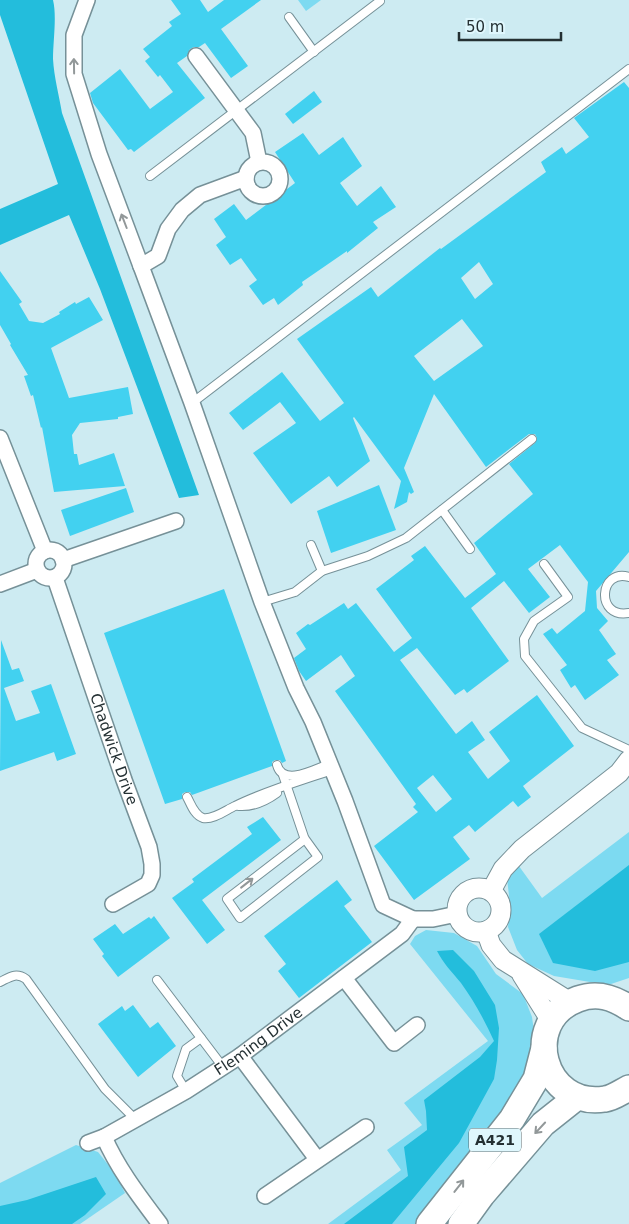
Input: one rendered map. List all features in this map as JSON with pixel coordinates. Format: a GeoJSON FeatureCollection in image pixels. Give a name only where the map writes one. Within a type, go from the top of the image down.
{"type":"FeatureCollection","features":[{"type":"Feature","properties":{"kind":"highway"},"geometry":{"type":"LineString","coordinates":[[602,996],[629,983]]}},
{"type":"Feature","properties":{"kind":"highway"},"geometry":{"type":"LineString","coordinates":[[623,1097],[592,1100],[578,1097],[563,1089],[552,1077],[545,1062],[544,1047],[545,1033],[551,1021],[559,1010],[570,1002],[586,996],[602,996],[618,1000],[629,1008]]}},
{"type":"Feature","properties":{"kind":"highway","name":"A421"},"geometry":{"type":"LineString","coordinates":[[429,1224],[512,1119],[536,1078],[544,1047]]}},
{"type":"Feature","properties":{"kind":"highway","name":"A421"},"geometry":{"type":"LineString","coordinates":[[461,1224],[482,1195],[542,1124],[578,1097]]}},
{"type":"Feature","properties":{"kind":"street"},"geometry":{"type":"LineString","coordinates":[[87,0],[74,35],[74,74],[99,154],[192,403],[262,602],[296,688],[313,722],[331,767],[383,905],[414,919],[433,919],[457,914]]}},
{"type":"Feature","properties":{"kind":"street"},"geometry":{"type":"LineString","coordinates":[[196,56],[253,134],[259,162]]}},
{"type":"Feature","properties":{"kind":"street"},"geometry":{"type":"LineString","coordinates":[[259,162],[269,162],[274,165],[280,172],[281,178],[276,192],[269,196],[257,196],[252,193],[247,187],[246,178],[249,169],[259,162]]}},
{"type":"Feature","properties":{"kind":"street"},"geometry":{"type":"LineString","coordinates":[[141,266],[158,256],[168,229],[188,205],[200,195],[246,178]]}},
{"type":"Feature","properties":{"kind":"street"},"geometry":{"type":"LineString","coordinates":[[0,438],[45,551]]}},
{"type":"Feature","properties":{"kind":"street"},"geometry":{"type":"LineString","coordinates":[[63,560],[176,521]]}},
{"type":"Feature","properties":{"kind":"street"},"geometry":{"type":"LineString","coordinates":[[45,551],[54,551],[63,560],[64,568],[55,578],[46,578],[39,574],[37,570],[36,561],[45,551]]}},
{"type":"Feature","properties":{"kind":"street"},"geometry":{"type":"LineString","coordinates":[[0,584],[37,570]]}},
{"type":"Feature","properties":{"kind":"street","name":"Chadwick Drive"},"geometry":{"type":"LineString","coordinates":[[55,578],[149,847],[152,864],[152,875],[148,884],[112,904]]}},
{"type":"Feature","properties":{"kind":"street"},"geometry":{"type":"LineString","coordinates":[[491,891],[503,869],[522,849],[604,786],[619,773],[629,760]]}},
{"type":"Feature","properties":{"kind":"street"},"geometry":{"type":"LineString","coordinates":[[478,888],[491,891],[500,902],[501,909],[497,923],[486,931],[471,931],[460,921],[457,914],[458,901],[466,892],[478,888]]}},
{"type":"Feature","properties":{"kind":"street","name":"Fleming Drive"},"geometry":{"type":"LineString","coordinates":[[88,1143],[104,1137],[186,1091],[240,1056],[402,934],[414,919]]}},
{"type":"Feature","properties":{"kind":"street"},"geometry":{"type":"LineString","coordinates":[[486,931],[491,945],[503,960],[519,972],[570,1002]]}},
{"type":"Feature","properties":{"kind":"street"},"geometry":{"type":"LineString","coordinates":[[519,972],[551,1021]]}},
{"type":"Feature","properties":{"kind":"street"},"geometry":{"type":"LineString","coordinates":[[344,978],[394,1043],[417,1025]]}},
{"type":"Feature","properties":{"kind":"street"},"geometry":{"type":"LineString","coordinates":[[240,1056],[317,1159]]}},
{"type":"Feature","properties":{"kind":"street"},"geometry":{"type":"LineString","coordinates":[[264,1196],[366,1127]]}},
{"type":"Feature","properties":{"kind":"street"},"geometry":{"type":"LineString","coordinates":[[104,1137],[126,1178],[160,1224]]}},
{"type":"Feature","properties":{"kind":"lane"},"geometry":{"type":"LineString","coordinates":[[150,176],[380,1]]}},
{"type":"Feature","properties":{"kind":"lane"},"geometry":{"type":"LineString","coordinates":[[289,18],[314,52]]}},
{"type":"Feature","properties":{"kind":"lane"},"geometry":{"type":"LineString","coordinates":[[192,403],[629,69]]}},
{"type":"Feature","properties":{"kind":"lane"},"geometry":{"type":"LineString","coordinates":[[262,602],[294,592],[322,571],[368,556],[406,538],[532,439]]}},
{"type":"Feature","properties":{"kind":"lane"},"geometry":{"type":"LineString","coordinates":[[442,510],[470,549]]}},
{"type":"Feature","properties":{"kind":"lane"},"geometry":{"type":"LineString","coordinates":[[311,545],[322,571]]}},
{"type":"Feature","properties":{"kind":"lane"},"geometry":{"type":"LineString","coordinates":[[544,564],[568,597],[534,621],[524,639],[525,656],[582,728],[629,750]]}},
{"type":"Feature","properties":{"kind":"lane"},"geometry":{"type":"LineString","coordinates":[[629,577],[618,576],[611,580],[605,590],[604,598],[612,610],[618,613],[629,613]]}},
{"type":"Feature","properties":{"kind":"lane"},"geometry":{"type":"LineString","coordinates":[[277,764],[278,770],[283,775],[305,839],[318,857],[240,918],[227,899],[305,839]]}},
{"type":"Feature","properties":{"kind":"lane"},"geometry":{"type":"LineString","coordinates":[[283,775],[290,777],[331,767]]}},
{"type":"Feature","properties":{"kind":"lane"},"geometry":{"type":"LineString","coordinates":[[187,797],[198,816],[211,818],[235,806],[331,767]]}},
{"type":"Feature","properties":{"kind":"lane"},"geometry":{"type":"LineString","coordinates":[[0,982],[12,976],[20,975],[26,979],[105,1089],[136,1119]]}},
{"type":"Feature","properties":{"kind":"lane"},"geometry":{"type":"LineString","coordinates":[[157,980],[223,1067]]}},
{"type":"Feature","properties":{"kind":"lane"},"geometry":{"type":"LineString","coordinates":[[186,1091],[178,1076],[186,1049],[201,1038]]}},
{"type":"Feature","properties":{"kind":"shaded area"},"geometry":{"type":"Polygon","coordinates":[[[0,0],[53,0],[55,21],[53,59],[62,113],[199,495],[179,498],[100,289],[69,215],[0,245],[0,209],[58,184],[0,15],[0,0]]]}},
{"type":"Feature","properties":{"kind":"shaded area"},"geometry":{"type":"Polygon","coordinates":[[[298,0],[321,0],[306,11],[298,0]]]}},
{"type":"Feature","properties":{"kind":"shaded area"},"geometry":{"type":"Polygon","coordinates":[[[629,832],[629,978],[608,985],[554,976],[528,964],[517,950],[508,927],[510,905],[507,878],[516,862],[542,898],[629,832]]]}},
{"type":"Feature","properties":{"kind":"shaded area"},"geometry":{"type":"Polygon","coordinates":[[[629,865],[629,962],[595,971],[553,963],[539,934],[629,865]]]}},
{"type":"Feature","properties":{"kind":"shaded area"},"geometry":{"type":"Polygon","coordinates":[[[426,930],[454,933],[477,946],[496,974],[523,994],[532,1017],[535,1038],[526,1080],[420,1224],[328,1224],[401,1170],[387,1150],[422,1125],[404,1103],[488,1041],[410,944],[415,936],[426,930]]]}},
{"type":"Feature","properties":{"kind":"shaded area"},"geometry":{"type":"Polygon","coordinates":[[[453,950],[474,971],[495,1005],[499,1028],[494,1079],[459,1143],[392,1224],[344,1224],[408,1176],[404,1147],[427,1130],[424,1100],[480,1057],[494,1041],[470,997],[437,951],[453,950]]]}},
{"type":"Feature","properties":{"kind":"shaded area"},"geometry":{"type":"Polygon","coordinates":[[[76,1145],[98,1152],[114,1172],[125,1193],[80,1224],[0,1224],[0,1183],[76,1145]]]}},
{"type":"Feature","properties":{"kind":"shaded area"},"geometry":{"type":"Polygon","coordinates":[[[96,1177],[106,1194],[85,1215],[72,1224],[0,1224],[0,1206],[27,1200],[96,1177]]]}},
{"type":"Feature","properties":{"kind":"building"},"geometry":{"type":"Polygon","coordinates":[[[171,0],[200,0],[208,12],[224,0],[261,0],[221,29],[248,66],[231,78],[205,43],[190,49],[187,56],[177,63],[205,98],[134,152],[131,149],[128,150],[93,103],[90,93],[120,69],[150,109],[173,92],[160,75],[158,77],[145,61],[150,57],[143,49],[172,26],[169,22],[181,14],[171,0]]]}},
{"type":"Feature","properties":{"kind":"building"},"geometry":{"type":"Polygon","coordinates":[[[624,82],[629,88],[629,552],[596,591],[597,608],[608,621],[599,630],[616,654],[607,660],[619,675],[585,700],[575,685],[571,688],[560,670],[567,665],[543,634],[552,628],[557,634],[585,611],[588,582],[560,545],[528,569],[550,597],[529,613],[504,581],[471,608],[509,661],[467,693],[464,689],[455,695],[417,648],[400,660],[456,734],[472,721],[485,740],[468,752],[488,779],[510,761],[489,732],[537,695],[574,746],[523,786],[531,797],[518,807],[513,801],[475,832],[469,825],[453,837],[470,859],[414,900],[374,846],[418,812],[413,807],[416,804],[335,691],[355,676],[341,655],[306,681],[299,671],[294,658],[306,649],[296,633],[344,603],[348,609],[356,603],[394,652],[412,638],[376,589],[414,560],[411,556],[425,546],[465,598],[496,574],[474,543],[533,494],[509,464],[535,443],[537,438],[535,434],[529,434],[486,467],[434,394],[404,468],[414,492],[411,494],[409,492],[407,502],[394,509],[401,481],[354,417],[370,461],[337,487],[329,476],[291,504],[253,453],[296,423],[280,402],[243,430],[229,413],[282,372],[320,421],[344,403],[297,339],[371,287],[378,297],[440,248],[546,172],[541,162],[562,147],[566,154],[589,137],[574,118],[624,82]],[[479,262],[461,278],[475,299],[493,284],[479,262]],[[462,319],[414,356],[434,381],[483,346],[462,319]],[[433,775],[417,788],[436,812],[452,799],[433,775]]]}},
{"type":"Feature","properties":{"kind":"building"},"geometry":{"type":"Polygon","coordinates":[[[314,91],[322,102],[293,124],[285,114],[314,91]]]}},
{"type":"Feature","properties":{"kind":"building"},"geometry":{"type":"Polygon","coordinates":[[[303,133],[319,155],[343,137],[362,166],[340,183],[357,206],[381,186],[396,207],[373,222],[378,228],[347,253],[347,251],[302,282],[303,285],[278,305],[274,298],[263,305],[249,286],[257,280],[241,258],[230,265],[216,245],[226,237],[214,219],[234,204],[246,220],[295,183],[275,152],[303,133]]]}},
{"type":"Feature","properties":{"kind":"building"},"geometry":{"type":"Polygon","coordinates":[[[0,271],[22,302],[19,304],[29,321],[43,323],[60,314],[59,312],[75,302],[76,304],[89,297],[103,320],[51,348],[69,398],[128,387],[133,414],[118,417],[118,419],[80,423],[72,435],[74,454],[77,454],[79,465],[114,453],[125,486],[54,492],[42,427],[33,395],[31,396],[24,376],[28,375],[0,325],[0,271]]]}},
{"type":"Feature","properties":{"kind":"building"},"geometry":{"type":"Polygon","coordinates":[[[379,485],[396,530],[331,553],[317,511],[379,485]]]}},
{"type":"Feature","properties":{"kind":"building"},"geometry":{"type":"Polygon","coordinates":[[[126,488],[134,512],[70,536],[61,510],[126,488]]]}},
{"type":"Feature","properties":{"kind":"building"},"geometry":{"type":"Polygon","coordinates":[[[224,589],[286,761],[282,763],[280,760],[275,760],[272,762],[272,766],[192,795],[190,792],[185,792],[182,794],[182,799],[165,804],[104,633],[224,589]]]}},
{"type":"Feature","properties":{"kind":"building"},"geometry":{"type":"Polygon","coordinates":[[[1,640],[12,670],[19,668],[24,681],[4,688],[16,721],[40,713],[31,691],[51,684],[76,754],[57,761],[54,752],[0,771],[1,640]]]}},
{"type":"Feature","properties":{"kind":"building"},"geometry":{"type":"Polygon","coordinates":[[[263,817],[281,840],[202,900],[225,930],[207,944],[172,898],[194,882],[192,879],[252,834],[247,827],[263,817]]]}},
{"type":"Feature","properties":{"kind":"building"},"geometry":{"type":"Polygon","coordinates":[[[337,880],[352,900],[344,906],[372,942],[299,998],[278,971],[286,964],[264,936],[337,880]]]}},
{"type":"Feature","properties":{"kind":"building"},"geometry":{"type":"Polygon","coordinates":[[[154,916],[170,938],[118,977],[102,956],[104,954],[93,939],[115,924],[123,934],[149,917],[151,919],[154,916]]]}},
{"type":"Feature","properties":{"kind":"building"},"geometry":{"type":"Polygon","coordinates":[[[133,1005],[150,1028],[158,1022],[176,1046],[138,1077],[98,1024],[122,1006],[125,1011],[133,1005]]]}}]}
